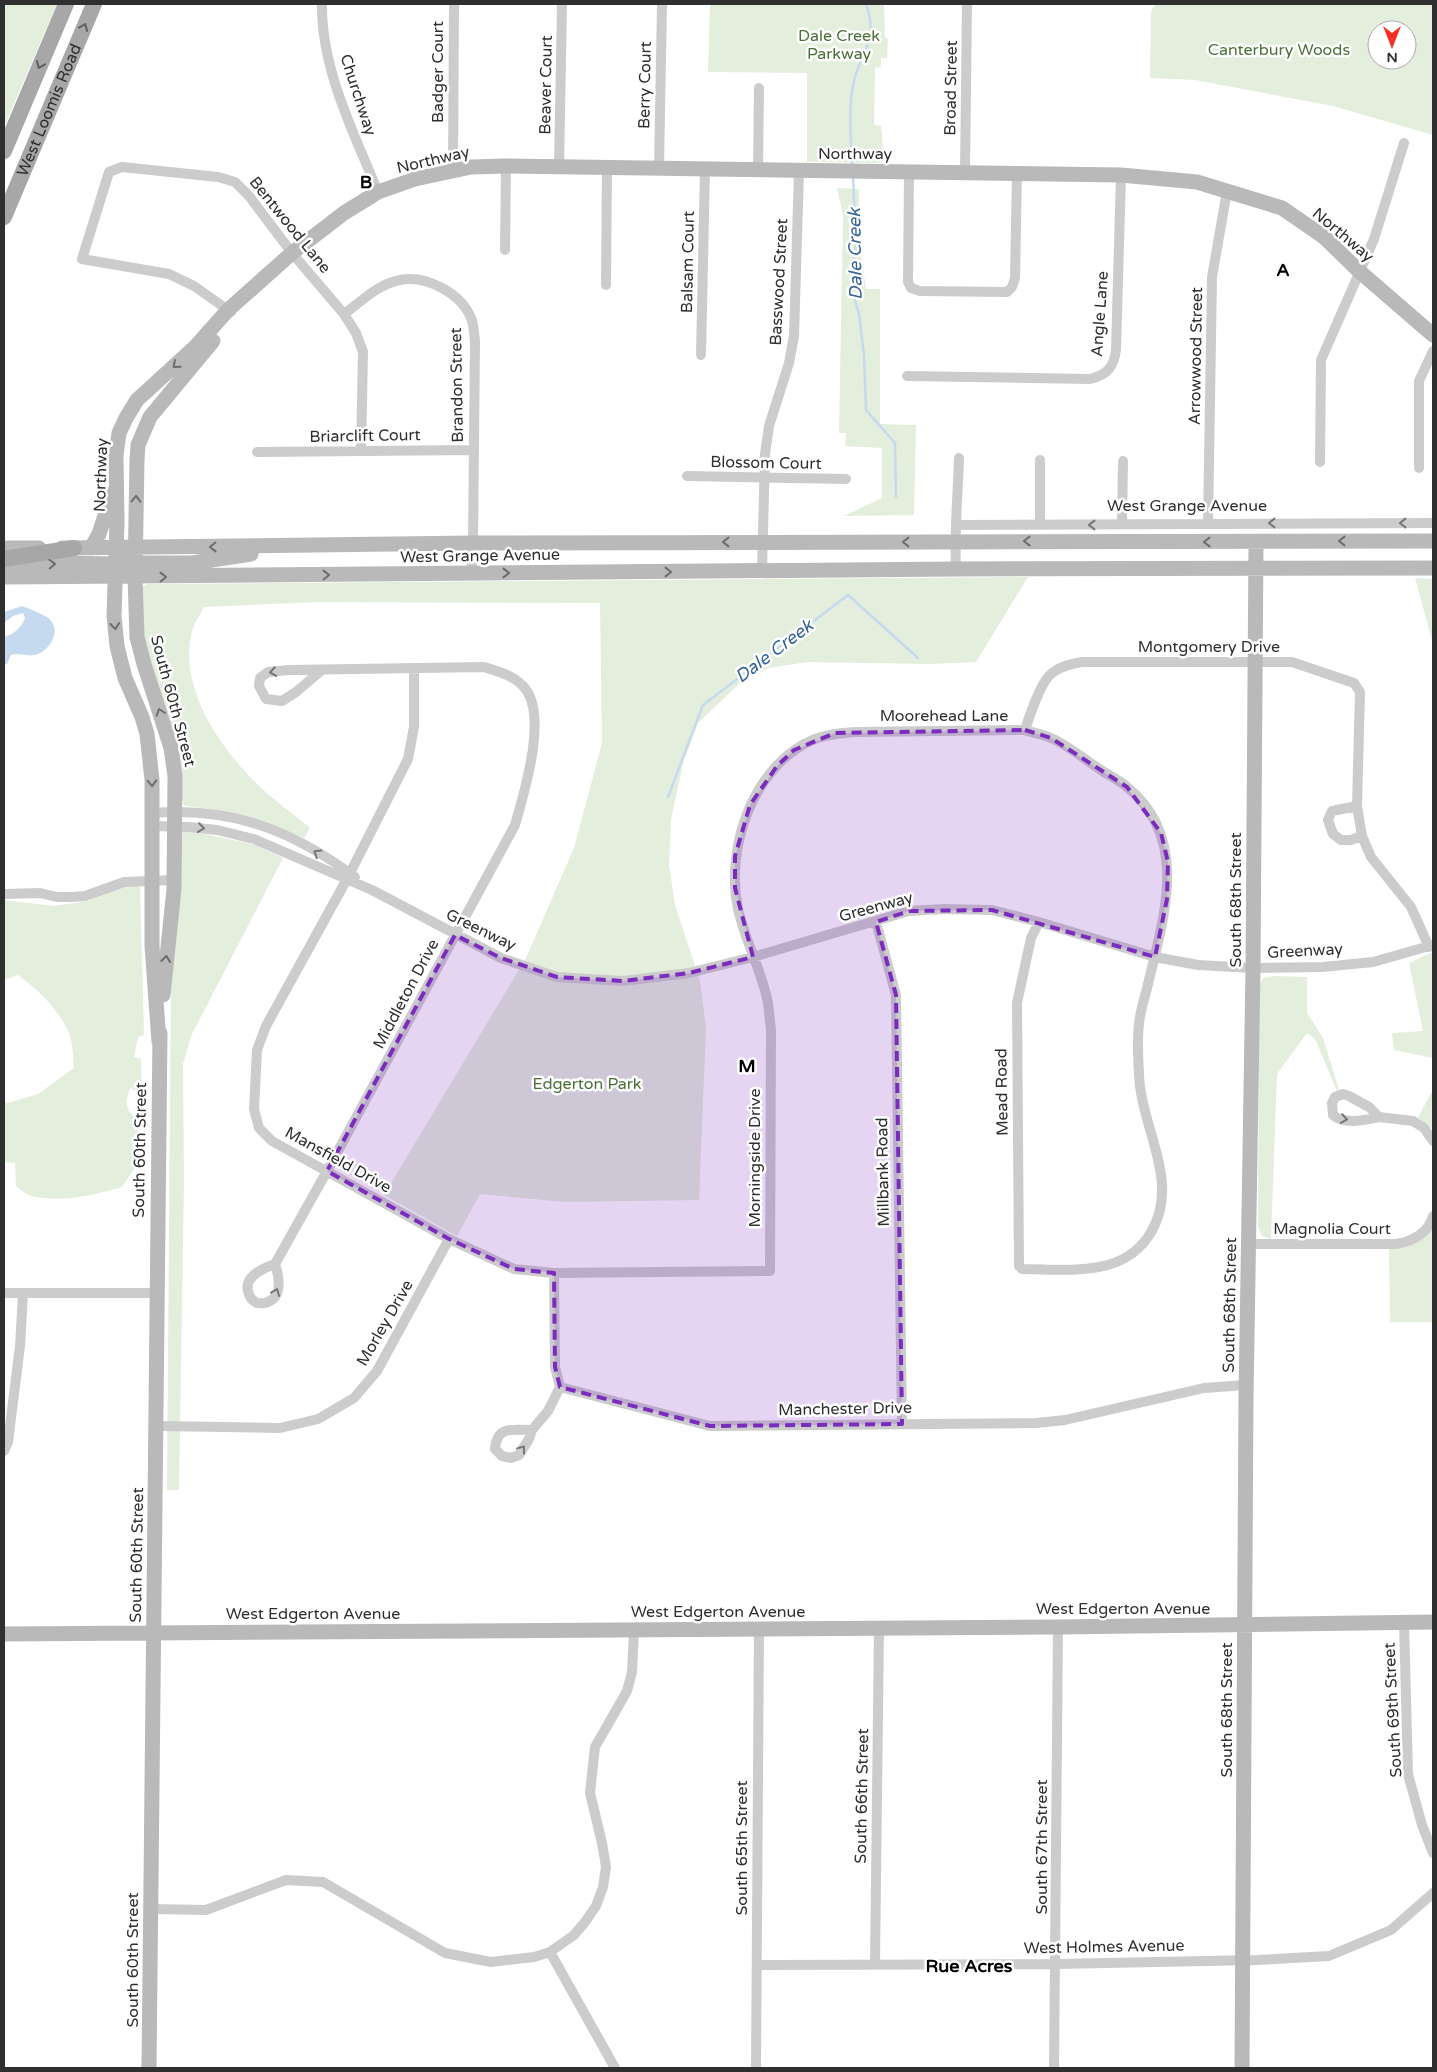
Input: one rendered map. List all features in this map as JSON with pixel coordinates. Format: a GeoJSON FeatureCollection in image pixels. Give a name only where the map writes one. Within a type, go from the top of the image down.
{"type":"FeatureCollection","features":[{"type":"Feature","properties":{"kind":"main road","name":"West Loomis Road"},"geometry":{"type":"LineString","coordinates":[[4,151],[66,4]]}},
{"type":"Feature","properties":{"kind":"main road","name":"West Loomis Road"},"geometry":{"type":"LineString","coordinates":[[4,216],[94,4]]}},
{"type":"Feature","properties":{"kind":"main road"},"geometry":{"type":"LineString","coordinates":[[30,88],[54,98]]}},
{"type":"Feature","properties":{"kind":"main road"},"geometry":{"type":"LineString","coordinates":[[4,558],[74,548]]}},
{"type":"Feature","properties":{"kind":"street","name":"Churchway"},"geometry":{"type":"LineString","coordinates":[[322,4],[330,64],[344,108],[378,192]]}},
{"type":"Feature","properties":{"kind":"street","name":"Badger Court"},"geometry":{"type":"LineString","coordinates":[[453,170],[454,4]]}},
{"type":"Feature","properties":{"kind":"street","name":"Beaver Court"},"geometry":{"type":"LineString","coordinates":[[559,168],[562,4]]}},
{"type":"Feature","properties":{"kind":"street","name":"Berry Court"},"geometry":{"type":"LineString","coordinates":[[659,168],[662,4]]}},
{"type":"Feature","properties":{"kind":"street","name":"Broad Street"},"geometry":{"type":"LineString","coordinates":[[965,172],[967,4]]}},
{"type":"Feature","properties":{"kind":"street"},"geometry":{"type":"LineString","coordinates":[[758,170],[759,88]]}},
{"type":"Feature","properties":{"kind":"street"},"geometry":{"type":"LineString","coordinates":[[1320,462],[1321,360],[1374,240],[1404,143]]}},
{"type":"Feature","properties":{"kind":"street","name":"Northway"},"geometry":{"type":"LineString","coordinates":[[116,548],[115,478],[119,433],[137,400],[292,253],[344,213],[378,192],[415,179],[471,166],[965,172],[1121,175],[1179,179],[1227,190],[1282,208],[1324,237],[1359,271],[1433,335]]}},
{"type":"Feature","properties":{"kind":"street"},"geometry":{"type":"LineString","coordinates":[[505,250],[506,166]]}},
{"type":"Feature","properties":{"kind":"street","name":"Bentwood Lane"},"geometry":{"type":"LineString","coordinates":[[231,312],[194,286],[169,274],[82,259],[109,172],[122,167],[218,177],[235,182],[249,196],[292,253],[344,314],[356,333],[363,352],[361,451]]}},
{"type":"Feature","properties":{"kind":"street"},"geometry":{"type":"LineString","coordinates":[[606,285],[607,167]]}},
{"type":"Feature","properties":{"kind":"street","name":"Balsam Court"},"geometry":{"type":"LineString","coordinates":[[701,355],[705,169]]}},
{"type":"Feature","properties":{"kind":"street","name":"Basswood Street"},"geometry":{"type":"LineString","coordinates":[[762,571],[765,454],[769,426],[790,363],[794,336],[798,171]]}},
{"type":"Feature","properties":{"kind":"street"},"geometry":{"type":"LineString","coordinates":[[909,172],[908,282],[911,288],[920,291],[1007,292],[1012,287],[1015,278],[1017,173]]}},
{"type":"Feature","properties":{"kind":"street","name":"Angle Lane"},"geometry":{"type":"LineString","coordinates":[[907,376],[1090,379],[1107,372],[1115,361],[1116,350],[1121,175]]}},
{"type":"Feature","properties":{"kind":"street","name":"Arrowwood Street"},"geometry":{"type":"LineString","coordinates":[[1208,523],[1212,277],[1227,190]]}},
{"type":"Feature","properties":{"kind":"street","name":"Brandon Street"},"geometry":{"type":"LineString","coordinates":[[344,314],[378,288],[400,280],[420,281],[441,288],[459,300],[471,318],[475,341],[471,573]]}},
{"type":"Feature","properties":{"kind":"street","name":"Northway"},"geometry":{"type":"LineString","coordinates":[[136,548],[137,460],[138,445],[143,431],[150,418],[231,312]]}},
{"type":"Feature","properties":{"kind":"street"},"geometry":{"type":"LineString","coordinates":[[1419,468],[1419,381],[1433,351]]}},
{"type":"Feature","properties":{"kind":"street","name":"Briarclift Court"},"geometry":{"type":"LineString","coordinates":[[257,452],[473,450]]}},
{"type":"Feature","properties":{"kind":"street"},"geometry":{"type":"LineString","coordinates":[[956,569],[954,541],[957,525],[959,458]]}},
{"type":"Feature","properties":{"kind":"street"},"geometry":{"type":"LineString","coordinates":[[1040,460],[1040,525]]}},
{"type":"Feature","properties":{"kind":"street"},"geometry":{"type":"LineString","coordinates":[[1122,524],[1123,461]]}},
{"type":"Feature","properties":{"kind":"street","name":"Blossom Court"},"geometry":{"type":"LineString","coordinates":[[687,476],[846,479]]}},
{"type":"Feature","properties":{"kind":"street"},"geometry":{"type":"LineString","coordinates":[[91,548],[99,534],[110,502],[115,478]]}},
{"type":"Feature","properties":{"kind":"street"},"geometry":{"type":"LineString","coordinates":[[1374,523],[1374,568]]}},
{"type":"Feature","properties":{"kind":"street","name":"West Grange Avenue"},"geometry":{"type":"LineString","coordinates":[[957,525],[1433,523]]}},
{"type":"Feature","properties":{"kind":"street","name":"West Grange Avenue"},"geometry":{"type":"LineString","coordinates":[[4,548],[473,543],[1433,540]]}},
{"type":"Feature","properties":{"kind":"street","name":"South 68th Street"},"geometry":{"type":"LineString","coordinates":[[1242,2068],[1246,1386],[1253,968],[1256,542]]}},
{"type":"Feature","properties":{"kind":"street"},"geometry":{"type":"LineString","coordinates":[[4,577],[136,570],[305,545]]}},
{"type":"Feature","properties":{"kind":"street","name":"South 60th Street"},"geometry":{"type":"LineString","coordinates":[[116,548],[114,616],[117,646],[125,678],[142,717],[152,780],[152,946],[159,1042]]}},
{"type":"Feature","properties":{"kind":"street"},"geometry":{"type":"LineString","coordinates":[[115,571],[136,548]]}},
{"type":"Feature","properties":{"kind":"street","name":"South 60th Street"},"geometry":{"type":"LineString","coordinates":[[136,548],[138,637],[144,664],[171,748],[175,776],[174,880],[159,1042],[156,1293],[157,1426],[149,2068]]}},
{"type":"Feature","properties":{"kind":"street"},"geometry":{"type":"LineString","coordinates":[[4,569],[60,564],[115,571]]}},
{"type":"Feature","properties":{"kind":"street"},"geometry":{"type":"LineString","coordinates":[[1256,604],[1268,581],[1284,568]]}},
{"type":"Feature","properties":{"kind":"street","name":"West Grange Avenue"},"geometry":{"type":"LineString","coordinates":[[136,570],[471,573],[1433,568]]}},
{"type":"Feature","properties":{"kind":"street","name":"Montgomery Drive"},"geometry":{"type":"LineString","coordinates":[[1025,730],[1029,714],[1049,676],[1066,665],[1082,662],[1292,662],[1354,683],[1360,692],[1357,806],[1362,836],[1371,857],[1411,908],[1431,946]]}},
{"type":"Feature","properties":{"kind":"street","name":"Middleton Drive"},"geometry":{"type":"LineString","coordinates":[[275,1264],[327,1172],[514,825],[528,781],[535,731],[533,706],[523,686],[507,675],[484,667],[414,668]]}},
{"type":"Feature","properties":{"kind":"street"},"geometry":{"type":"LineString","coordinates":[[322,670],[282,701],[266,699],[259,686],[260,678],[268,672],[322,670],[414,668]]}},
{"type":"Feature","properties":{"kind":"street","name":"Mansfield Drive"},"geometry":{"type":"LineString","coordinates":[[414,668],[414,727],[408,759],[348,876],[266,1026],[257,1050],[254,1109],[259,1128],[272,1141],[327,1172],[450,1239],[514,1269],[554,1273],[770,1271]]}},
{"type":"Feature","properties":{"kind":"street","name":"Moorehead Lane"},"geometry":{"type":"LineString","coordinates":[[753,957],[738,910],[735,888],[735,856],[750,805],[767,779],[794,750],[814,740],[835,733],[1025,730],[1051,738],[1127,787],[1146,807],[1161,833],[1168,862],[1167,899],[1139,1024],[1138,1076],[1144,1110],[1162,1174],[1162,1199],[1158,1218],[1148,1238],[1132,1255],[1117,1263],[1094,1268],[1022,1269],[1019,1266]]}},
{"type":"Feature","properties":{"kind":"street"},"geometry":{"type":"LineString","coordinates":[[1357,806],[1332,811],[1328,820],[1333,834],[1340,840],[1351,840],[1362,836]]}},
{"type":"Feature","properties":{"kind":"street","name":"Greenway"},"geometry":{"type":"LineString","coordinates":[[153,819],[175,819],[217,813],[261,824],[293,838],[348,876],[455,935],[501,958],[557,977],[624,981],[689,973],[753,957],[909,911],[943,908],[992,910],[1039,922],[1154,957],[1198,965],[1253,968],[1322,967],[1373,962],[1431,946]]}},
{"type":"Feature","properties":{"kind":"street","name":"Greenway"},"geometry":{"type":"LineString","coordinates":[[153,819],[175,819],[237,834],[348,876]]}},
{"type":"Feature","properties":{"kind":"street"},"geometry":{"type":"LineString","coordinates":[[4,894],[40,893],[56,897],[85,896],[124,882],[174,880]]}},
{"type":"Feature","properties":{"kind":"street","name":"Millbank Road"},"geometry":{"type":"LineString","coordinates":[[876,922],[896,995],[902,1424]]}},
{"type":"Feature","properties":{"kind":"street","name":"Mead Road"},"geometry":{"type":"LineString","coordinates":[[1019,1266],[1018,1003],[1031,938],[1039,922]]}},
{"type":"Feature","properties":{"kind":"street","name":"Morningside Drive"},"geometry":{"type":"LineString","coordinates":[[753,957],[768,1002],[770,1030],[770,1271]]}},
{"type":"Feature","properties":{"kind":"street"},"geometry":{"type":"LineString","coordinates":[[1379,1116],[1413,1121],[1424,1128],[1433,1141]]}},
{"type":"Feature","properties":{"kind":"street","name":"Magnolia Court"},"geometry":{"type":"LineString","coordinates":[[1248,1244],[1396,1244],[1419,1236],[1427,1229],[1433,1216]]}},
{"type":"Feature","properties":{"kind":"street","name":"Morley Drive"},"geometry":{"type":"LineString","coordinates":[[157,1426],[280,1428],[318,1419],[354,1398],[377,1371],[450,1239]]}},
{"type":"Feature","properties":{"kind":"street"},"geometry":{"type":"LineString","coordinates":[[532,1430],[548,1411],[560,1387],[555,1368],[554,1273]]}},
{"type":"Feature","properties":{"kind":"street"},"geometry":{"type":"LineString","coordinates":[[4,1293],[156,1293]]}},
{"type":"Feature","properties":{"kind":"street"},"geometry":{"type":"LineString","coordinates":[[4,1451],[8,1442],[20,1346],[23,1294]]}},
{"type":"Feature","properties":{"kind":"street","name":"Manchester Drive"},"geometry":{"type":"LineString","coordinates":[[560,1387],[710,1426],[1036,1423],[1065,1420],[1204,1388],[1246,1386]]}},
{"type":"Feature","properties":{"kind":"street","name":"South 69th Street"},"geometry":{"type":"LineString","coordinates":[[1404,1622],[1408,1774],[1422,1825],[1433,1853]]}},
{"type":"Feature","properties":{"kind":"street","name":"West Edgerton Avenue"},"geometry":{"type":"LineString","coordinates":[[4,1634],[1058,1627],[1433,1622]]}},
{"type":"Feature","properties":{"kind":"street","name":"South 67th Street"},"geometry":{"type":"LineString","coordinates":[[1054,2068],[1058,1627]]}},
{"type":"Feature","properties":{"kind":"street","name":"South 66th Street"},"geometry":{"type":"LineString","coordinates":[[875,1965],[879,1628]]}},
{"type":"Feature","properties":{"kind":"street","name":"South 65th Street"},"geometry":{"type":"LineString","coordinates":[[756,2068],[758,1629]]}},
{"type":"Feature","properties":{"kind":"street"},"geometry":{"type":"LineString","coordinates":[[151,1909],[206,1910],[286,1880],[323,1882],[445,1953],[491,1962],[534,1957],[550,1952],[574,1935],[585,1922],[596,1906],[603,1887],[606,1867],[590,1793],[595,1747],[626,1691],[632,1672],[634,1630]]}},
{"type":"Feature","properties":{"kind":"street","name":"West Holmes Avenue"},"geometry":{"type":"LineString","coordinates":[[757,1965],[1056,1964],[1329,1956],[1391,1930],[1433,1892]]}},
{"type":"Feature","properties":{"kind":"street"},"geometry":{"type":"LineString","coordinates":[[550,1952],[615,2068]]}},
{"type":"Feature","properties":{"kind":"highlighted area"},"geometry":{"type":"Polygon","coordinates":[[[1025,730],[1051,738],[1127,787],[1161,833],[1168,862],[1167,899],[1155,957],[992,910],[909,911],[876,922],[896,995],[902,1424],[710,1426],[560,1387],[555,1367],[554,1273],[514,1269],[449,1239],[327,1171],[455,935],[501,958],[557,977],[623,981],[689,973],[753,957],[735,888],[735,856],[750,805],[777,766],[794,750],[835,733],[1025,730]]]}},
{"type":"Feature","properties":{"kind":"green space"},"geometry":{"type":"Polygon","coordinates":[[[4,4],[57,4],[4,127],[4,4]]]}},
{"type":"Feature","properties":{"kind":"green space","name":"Dale Creek Parkway"},"geometry":{"type":"Polygon","coordinates":[[[710,4],[884,4],[885,38],[888,39],[887,58],[881,58],[881,67],[875,68],[874,125],[881,126],[884,156],[881,163],[807,162],[807,73],[708,72],[710,4]]]}},
{"type":"Feature","properties":{"kind":"green space","name":"Canterbury Woods"},"geometry":{"type":"Polygon","coordinates":[[[1156,4],[1433,4],[1433,135],[1333,106],[1195,80],[1150,78],[1151,11],[1156,4]]]}},
{"type":"Feature","properties":{"kind":"green space"},"geometry":{"type":"Polygon","coordinates":[[[837,188],[859,189],[859,242],[866,289],[880,289],[880,424],[916,425],[914,515],[844,516],[882,498],[882,448],[845,446],[846,433],[839,433],[843,215],[837,188]]]}},
{"type":"Feature","properties":{"kind":"green space","name":"Edgerton Park"},"geometry":{"type":"Polygon","coordinates":[[[1028,577],[976,662],[929,664],[807,662],[769,668],[740,683],[698,723],[683,763],[671,820],[669,865],[675,905],[700,981],[706,1028],[699,1200],[565,1202],[480,1194],[457,1236],[384,1195],[526,958],[574,848],[602,743],[600,603],[316,602],[204,607],[192,631],[189,652],[191,674],[196,694],[205,715],[216,734],[243,769],[263,790],[310,828],[304,838],[246,816],[185,806],[183,803],[143,631],[141,590],[143,586],[147,584],[1028,577]]]}},
{"type":"Feature","properties":{"kind":"green space"},"geometry":{"type":"Polygon","coordinates":[[[1415,578],[1433,579],[1433,644],[1415,578]]]}},
{"type":"Feature","properties":{"kind":"green space"},"geometry":{"type":"Polygon","coordinates":[[[189,831],[253,844],[283,858],[192,1034],[183,1064],[184,1181],[179,1490],[167,1490],[171,970],[180,837],[183,832],[189,831]]]}},
{"type":"Feature","properties":{"kind":"green space"},"geometry":{"type":"Polygon","coordinates":[[[140,885],[144,1035],[138,1037],[134,1057],[141,1059],[142,1093],[130,1088],[126,1102],[129,1111],[138,1121],[140,1160],[122,1187],[63,1199],[40,1198],[29,1195],[16,1186],[15,1163],[4,1162],[4,1102],[8,1103],[38,1094],[74,1068],[73,1055],[69,1033],[65,1024],[47,1001],[18,975],[4,980],[4,900],[54,906],[88,901],[118,887],[140,885]]]}},
{"type":"Feature","properties":{"kind":"green space"},"geometry":{"type":"Polygon","coordinates":[[[1433,952],[1433,1058],[1394,1050],[1392,1033],[1423,1031],[1409,963],[1433,952]]]}},
{"type":"Feature","properties":{"kind":"green space"},"geometry":{"type":"Polygon","coordinates":[[[1275,976],[1307,977],[1307,1013],[1323,1038],[1339,1090],[1337,1091],[1315,1039],[1307,1033],[1277,1074],[1271,1239],[1262,1236],[1258,1227],[1259,986],[1263,978],[1275,976]]]}},
{"type":"Feature","properties":{"kind":"green space"},"geometry":{"type":"Polygon","coordinates":[[[1433,1090],[1433,1130],[1418,1117],[1433,1090]]]}},
{"type":"Feature","properties":{"kind":"green space"},"geometry":{"type":"Polygon","coordinates":[[[1433,1226],[1433,1322],[1390,1322],[1389,1248],[1433,1226]]]}},
{"type":"Feature","properties":{"kind":"water"},"geometry":{"type":"Polygon","coordinates":[[[22,606],[47,617],[52,622],[55,632],[51,643],[43,651],[35,655],[11,655],[7,664],[4,665],[4,637],[17,630],[25,618],[23,613],[13,616],[4,623],[4,612],[22,606]]]}},
{"type":"Feature","properties":{"kind":"waterway","name":"Dale Creek"},"geometry":{"type":"LineString","coordinates":[[852,166],[850,123],[852,90],[857,70],[868,44],[871,27],[866,4]]}},
{"type":"Feature","properties":{"kind":"waterway","name":"Dale Creek"},"geometry":{"type":"LineString","coordinates":[[853,176],[856,244],[852,290],[859,314],[864,355],[866,410],[895,443],[896,497]]}},
{"type":"Feature","properties":{"kind":"waterway","name":"Dale Creek"},"geometry":{"type":"LineString","coordinates":[[668,797],[703,705],[848,595],[918,658]]}},
{"type":"Feature","properties":{"kind":"district","name":"B"},"geometry":{"type":"Point","coordinates":[366,182]}},
{"type":"Feature","properties":{"kind":"district","name":"A"},"geometry":{"type":"Point","coordinates":[1283,270]}},
{"type":"Feature","properties":{"kind":"district","name":"M"},"geometry":{"type":"Point","coordinates":[747,1066]}},
{"type":"Feature","properties":{"kind":"district","name":"Rue Acres"},"geometry":{"type":"Point","coordinates":[969,1966]}}]}
